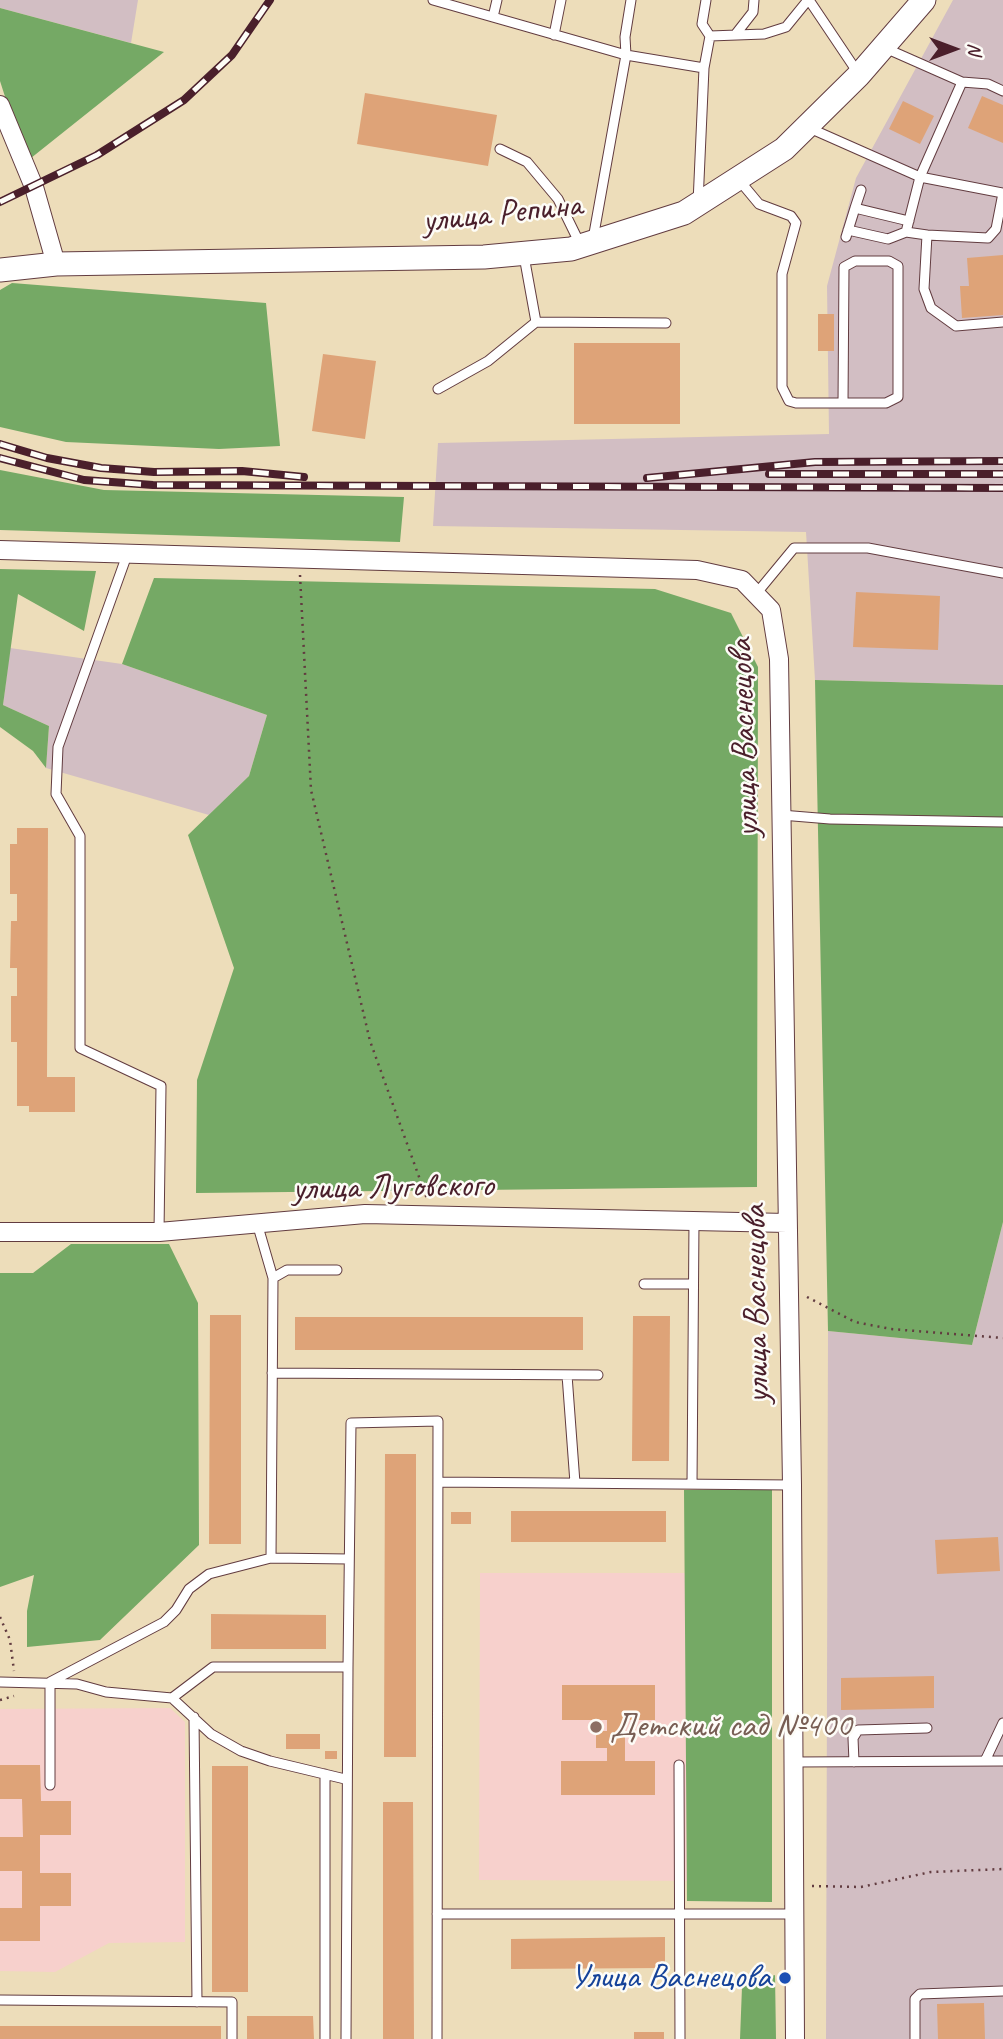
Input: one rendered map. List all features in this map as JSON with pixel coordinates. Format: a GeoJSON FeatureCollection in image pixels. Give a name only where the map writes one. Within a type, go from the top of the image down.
{"type":"FeatureCollection","features":[{"type":"Feature","properties":{"kind":"street","name":"улица Репина"},"geometry":{"type":"LineString","coordinates":[[0,270],[56,264],[484,257],[587,244],[684,213],[784,149],[859,75],[924,0]]}},
{"type":"Feature","properties":{"kind":"street"},"geometry":{"type":"LineString","coordinates":[[0,105],[34,187],[56,264]]}},
{"type":"Feature","properties":{"kind":"street"},"geometry":{"type":"LineString","coordinates":[[0,550],[299,559]]}},
{"type":"Feature","properties":{"kind":"street","name":"улица Васнецова"},"geometry":{"type":"LineString","coordinates":[[299,559],[697,570],[742,580],[771,610],[779,659],[792,1485],[795,2039]]}},
{"type":"Feature","properties":{"kind":"street","name":"улица Луговского"},"geometry":{"type":"LineString","coordinates":[[0,1232],[159,1232],[365,1214],[787,1223]]}},
{"type":"Feature","properties":{"kind":"lane"},"geometry":{"type":"LineString","coordinates":[[433,0],[626,55],[704,68]]}},
{"type":"Feature","properties":{"kind":"lane"},"geometry":{"type":"LineString","coordinates":[[494,17],[496,0]]}},
{"type":"Feature","properties":{"kind":"lane"},"geometry":{"type":"LineString","coordinates":[[554,35],[561,0]]}},
{"type":"Feature","properties":{"kind":"lane"},"geometry":{"type":"LineString","coordinates":[[587,244],[626,55],[625,37],[631,0]]}},
{"type":"Feature","properties":{"kind":"lane"},"geometry":{"type":"LineString","coordinates":[[698,204],[704,68],[710,36],[702,24],[706,0]]}},
{"type":"Feature","properties":{"kind":"lane"},"geometry":{"type":"LineString","coordinates":[[735,35],[752,12],[754,0]]}},
{"type":"Feature","properties":{"kind":"lane"},"geometry":{"type":"LineString","coordinates":[[710,36],[764,34],[786,27],[808,0],[859,75]]}},
{"type":"Feature","properties":{"kind":"lane"},"geometry":{"type":"LineString","coordinates":[[883,47],[961,82],[988,84],[1003,91]]}},
{"type":"Feature","properties":{"kind":"lane"},"geometry":{"type":"LineString","coordinates":[[906,232],[920,177],[961,82]]}},
{"type":"Feature","properties":{"kind":"lane"},"geometry":{"type":"LineString","coordinates":[[806,127],[920,177],[1003,193],[996,229],[988,238],[906,232],[888,239],[847,233],[860,190]]}},
{"type":"Feature","properties":{"kind":"lane"},"geometry":{"type":"LineString","coordinates":[[500,149],[527,162],[558,199],[587,244]]}},
{"type":"Feature","properties":{"kind":"lane"},"geometry":{"type":"LineString","coordinates":[[738,178],[759,204],[791,216],[796,223],[782,274],[784,396],[796,403],[843,403],[886,403],[898,397],[900,273],[895,262],[855,261],[845,267],[843,403]]}},
{"type":"Feature","properties":{"kind":"lane"},"geometry":{"type":"LineString","coordinates":[[855,208],[909,220]]}},
{"type":"Feature","properties":{"kind":"lane"},"geometry":{"type":"LineString","coordinates":[[927,235],[924,289],[931,308],[956,326],[1003,322]]}},
{"type":"Feature","properties":{"kind":"lane"},"geometry":{"type":"LineString","coordinates":[[524,253],[536,322]]}},
{"type":"Feature","properties":{"kind":"lane"},"geometry":{"type":"LineString","coordinates":[[438,389],[488,361],[536,322],[666,323]]}},
{"type":"Feature","properties":{"kind":"lane"},"geometry":{"type":"LineString","coordinates":[[756,594],[794,548],[868,548],[1003,573]]}},
{"type":"Feature","properties":{"kind":"lane"},"geometry":{"type":"LineString","coordinates":[[127,555],[58,747],[56,794],[80,836],[80,1048],[161,1086],[159,1232]]}},
{"type":"Feature","properties":{"kind":"lane"},"geometry":{"type":"LineString","coordinates":[[781,815],[830,819],[1003,822]]}},
{"type":"Feature","properties":{"kind":"lane"},"geometry":{"type":"LineString","coordinates":[[692,1484],[694,1221]]}},
{"type":"Feature","properties":{"kind":"lane"},"geometry":{"type":"LineString","coordinates":[[257,1223],[273,1278],[271,1558]]}},
{"type":"Feature","properties":{"kind":"lane"},"geometry":{"type":"LineString","coordinates":[[273,1278],[287,1270],[337,1270]]}},
{"type":"Feature","properties":{"kind":"lane"},"geometry":{"type":"LineString","coordinates":[[645,1284],[693,1284]]}},
{"type":"Feature","properties":{"kind":"lane"},"geometry":{"type":"LineString","coordinates":[[272,1373],[598,1375]]}},
{"type":"Feature","properties":{"kind":"lane"},"geometry":{"type":"LineString","coordinates":[[567,1375],[575,1483]]}},
{"type":"Feature","properties":{"kind":"lane"},"geometry":{"type":"LineString","coordinates":[[346,2039],[345,1779],[351,1423],[438,1421],[438,2039]]}},
{"type":"Feature","properties":{"kind":"lane"},"geometry":{"type":"LineString","coordinates":[[438,1482],[792,1485]]}},
{"type":"Feature","properties":{"kind":"lane"},"geometry":{"type":"LineString","coordinates":[[50,1682],[164,1622],[176,1610],[189,1589],[209,1574],[271,1558],[349,1559]]}},
{"type":"Feature","properties":{"kind":"lane"},"geometry":{"type":"LineString","coordinates":[[172,1698],[213,1667],[348,1667]]}},
{"type":"Feature","properties":{"kind":"lane"},"geometry":{"type":"LineString","coordinates":[[0,1682],[50,1682],[172,1698],[211,1734],[241,1751],[270,1762],[345,1779]]}},
{"type":"Feature","properties":{"kind":"lane"},"geometry":{"type":"LineString","coordinates":[[50,1682],[50,1785]]}},
{"type":"Feature","properties":{"kind":"lane"},"geometry":{"type":"LineString","coordinates":[[194,1717],[197,2002]]}},
{"type":"Feature","properties":{"kind":"lane"},"geometry":{"type":"LineString","coordinates":[[985,1761],[1003,1723]]}},
{"type":"Feature","properties":{"kind":"lane"},"geometry":{"type":"LineString","coordinates":[[854,1762],[853,1738],[858,1730],[927,1728]]}},
{"type":"Feature","properties":{"kind":"lane"},"geometry":{"type":"LineString","coordinates":[[794,1762],[1003,1760]]}},
{"type":"Feature","properties":{"kind":"lane"},"geometry":{"type":"LineString","coordinates":[[679,1765],[680,2039]]}},
{"type":"Feature","properties":{"kind":"lane"},"geometry":{"type":"LineString","coordinates":[[325,1774],[326,2039]]}},
{"type":"Feature","properties":{"kind":"lane"},"geometry":{"type":"LineString","coordinates":[[438,1914],[794,1914]]}},
{"type":"Feature","properties":{"kind":"lane"},"geometry":{"type":"LineString","coordinates":[[915,2039],[915,1999],[920,1994],[1003,1991]]}},
{"type":"Feature","properties":{"kind":"lane"},"geometry":{"type":"LineString","coordinates":[[0,2000],[232,2002],[232,2039]]}},
{"type":"Feature","properties":{"kind":"path"},"geometry":{"type":"LineString","coordinates":[[299,559],[312,790],[370,1041],[432,1215]]}},
{"type":"Feature","properties":{"kind":"path"},"geometry":{"type":"LineString","coordinates":[[788,1287],[855,1322],[891,1329],[1003,1338]]}},
{"type":"Feature","properties":{"kind":"path"},"geometry":{"type":"LineString","coordinates":[[0,1617],[10,1640],[16,1682]]}},
{"type":"Feature","properties":{"kind":"path"},"geometry":{"type":"LineString","coordinates":[[805,1886],[861,1886],[931,1872],[1003,1869]]}},
{"type":"Feature","properties":{"kind":"shaded area"},"geometry":{"type":"Polygon","coordinates":[[[0,0],[138,0],[131,43],[0,8],[0,0]]]}},
{"type":"Feature","properties":{"kind":"shaded area"},"geometry":{"type":"Polygon","coordinates":[[[953,0],[1003,0],[1003,685],[815,680],[806,532],[433,526],[438,443],[829,434],[827,286],[856,178],[953,0]]]}},
{"type":"Feature","properties":{"kind":"shaded area"},"geometry":{"type":"Polygon","coordinates":[[[10,648],[122,664],[267,715],[249,776],[209,815],[46,768],[49,726],[3,705],[10,648]]]}},
{"type":"Feature","properties":{"kind":"shaded area"},"geometry":{"type":"Polygon","coordinates":[[[1003,1222],[1003,2039],[826,2039],[828,1331],[972,1345],[1003,1222]]]}},
{"type":"Feature","properties":{"kind":"shaded area","name":"Детский сад №400"},"geometry":{"type":"Polygon","coordinates":[[[480,1573],[712,1573],[712,1881],[479,1880],[480,1573]]]}},
{"type":"Feature","properties":{"kind":"shaded area"},"geometry":{"type":"Polygon","coordinates":[[[170,1708],[185,1722],[185,1942],[109,1943],[55,1972],[0,1971],[0,1709],[170,1708]]]}},
{"type":"Feature","properties":{"kind":"green space"},"geometry":{"type":"Polygon","coordinates":[[[0,8],[164,52],[26,162],[0,81],[0,8]]]}},
{"type":"Feature","properties":{"kind":"green space"},"geometry":{"type":"Polygon","coordinates":[[[12,283],[266,303],[280,446],[219,449],[66,442],[0,427],[0,290],[12,283]]]}},
{"type":"Feature","properties":{"kind":"green space"},"geometry":{"type":"Polygon","coordinates":[[[0,470],[104,490],[404,497],[400,542],[0,530],[0,470]]]}},
{"type":"Feature","properties":{"kind":"green space"},"geometry":{"type":"Polygon","coordinates":[[[0,569],[96,571],[84,631],[18,594],[3,705],[49,726],[46,768],[33,751],[0,727],[0,569]]]}},
{"type":"Feature","properties":{"kind":"green space"},"geometry":{"type":"Polygon","coordinates":[[[154,578],[655,589],[731,613],[758,667],[757,1187],[196,1193],[197,1080],[234,968],[188,835],[249,776],[267,715],[122,664],[154,578]]]}},
{"type":"Feature","properties":{"kind":"green space"},"geometry":{"type":"Polygon","coordinates":[[[815,680],[1003,685],[1003,1222],[972,1345],[828,1331],[815,680]]]}},
{"type":"Feature","properties":{"kind":"green space"},"geometry":{"type":"Polygon","coordinates":[[[71,1244],[169,1244],[198,1303],[199,1545],[100,1640],[27,1647],[27,1611],[34,1575],[0,1587],[0,1273],[33,1273],[71,1244]]]}},
{"type":"Feature","properties":{"kind":"green space"},"geometry":{"type":"Polygon","coordinates":[[[772,1489],[772,1902],[687,1901],[684,1490],[772,1489]]]}},
{"type":"Feature","properties":{"kind":"green space"},"geometry":{"type":"Polygon","coordinates":[[[775,1975],[776,2039],[740,2039],[742,1987],[775,1975]]]}},
{"type":"Feature","properties":{"kind":"building"},"geometry":{"type":"Polygon","coordinates":[[[365,93],[497,115],[488,166],[357,144],[365,93]]]}},
{"type":"Feature","properties":{"kind":"building"},"geometry":{"type":"Polygon","coordinates":[[[982,96],[1003,105],[1003,143],[968,128],[982,96]]]}},
{"type":"Feature","properties":{"kind":"building"},"geometry":{"type":"Polygon","coordinates":[[[903,101],[934,116],[920,144],[889,129],[903,101]]]}},
{"type":"Feature","properties":{"kind":"building"},"geometry":{"type":"Polygon","coordinates":[[[1003,255],[1003,315],[962,318],[960,286],[969,286],[967,258],[1003,255]]]}},
{"type":"Feature","properties":{"kind":"building"},"geometry":{"type":"Polygon","coordinates":[[[818,314],[834,314],[834,351],[818,351],[818,314]]]}},
{"type":"Feature","properties":{"kind":"building"},"geometry":{"type":"Polygon","coordinates":[[[574,343],[680,343],[680,424],[574,424],[574,343]]]}},
{"type":"Feature","properties":{"kind":"building"},"geometry":{"type":"Polygon","coordinates":[[[323,354],[376,361],[365,439],[312,431],[323,354]]]}},
{"type":"Feature","properties":{"kind":"building"},"geometry":{"type":"Polygon","coordinates":[[[856,592],[940,596],[938,650],[853,647],[856,592]]]}},
{"type":"Feature","properties":{"kind":"building"},"geometry":{"type":"Polygon","coordinates":[[[17,828],[48,828],[47,1077],[75,1077],[75,1112],[29,1112],[29,1106],[17,1106],[17,1042],[11,1042],[11,996],[17,996],[17,968],[10,968],[11,921],[17,921],[17,894],[10,894],[10,844],[17,844],[17,828]]]}},
{"type":"Feature","properties":{"kind":"building"},"geometry":{"type":"Polygon","coordinates":[[[210,1315],[241,1315],[241,1544],[209,1544],[210,1315]]]}},
{"type":"Feature","properties":{"kind":"building"},"geometry":{"type":"Polygon","coordinates":[[[633,1316],[670,1316],[669,1461],[632,1461],[633,1316]]]}},
{"type":"Feature","properties":{"kind":"building"},"geometry":{"type":"Polygon","coordinates":[[[295,1317],[583,1317],[583,1350],[295,1350],[295,1317]]]}},
{"type":"Feature","properties":{"kind":"building"},"geometry":{"type":"Polygon","coordinates":[[[385,1454],[416,1454],[416,1757],[384,1757],[385,1454]]]}},
{"type":"Feature","properties":{"kind":"building"},"geometry":{"type":"Polygon","coordinates":[[[511,1511],[666,1511],[666,1542],[511,1542],[511,1511]]]}},
{"type":"Feature","properties":{"kind":"building"},"geometry":{"type":"Polygon","coordinates":[[[451,1512],[471,1512],[471,1524],[451,1524],[451,1512]]]}},
{"type":"Feature","properties":{"kind":"building"},"geometry":{"type":"Polygon","coordinates":[[[998,1537],[1000,1571],[937,1574],[935,1540],[998,1537]]]}},
{"type":"Feature","properties":{"kind":"building"},"geometry":{"type":"Polygon","coordinates":[[[211,1614],[326,1615],[326,1649],[211,1649],[211,1614]]]}},
{"type":"Feature","properties":{"kind":"building"},"geometry":{"type":"Polygon","coordinates":[[[934,1676],[934,1708],[841,1710],[841,1678],[934,1676]]]}},
{"type":"Feature","properties":{"kind":"building"},"geometry":{"type":"Polygon","coordinates":[[[562,1685],[655,1685],[655,1720],[625,1720],[625,1761],[655,1761],[655,1795],[561,1795],[561,1761],[607,1761],[607,1748],[596,1748],[596,1731],[607,1731],[607,1720],[562,1720],[562,1685]]]}},
{"type":"Feature","properties":{"kind":"building"},"geometry":{"type":"Polygon","coordinates":[[[286,1734],[320,1734],[320,1749],[286,1749],[286,1734]]]}},
{"type":"Feature","properties":{"kind":"building"},"geometry":{"type":"Polygon","coordinates":[[[325,1751],[337,1751],[337,1759],[325,1759],[325,1751]]]}},
{"type":"Feature","properties":{"kind":"building"},"geometry":{"type":"Polygon","coordinates":[[[0,1765],[40,1765],[41,1801],[71,1801],[71,1835],[40,1835],[40,1873],[71,1873],[71,1906],[40,1906],[40,1941],[0,1941],[0,1908],[22,1908],[22,1871],[0,1871],[0,1837],[23,1837],[22,1799],[0,1799],[0,1765]]]}},
{"type":"Feature","properties":{"kind":"building"},"geometry":{"type":"Polygon","coordinates":[[[212,1766],[248,1766],[248,1992],[212,1992],[212,1766]]]}},
{"type":"Feature","properties":{"kind":"building"},"geometry":{"type":"Polygon","coordinates":[[[383,1802],[413,1802],[414,2039],[383,2039],[383,1802]]]}},
{"type":"Feature","properties":{"kind":"building"},"geometry":{"type":"Polygon","coordinates":[[[665,1937],[665,1968],[511,1969],[511,1939],[665,1937]]]}},
{"type":"Feature","properties":{"kind":"building"},"geometry":{"type":"Polygon","coordinates":[[[984,2003],[985,2039],[938,2039],[937,2004],[984,2003]]]}},
{"type":"Feature","properties":{"kind":"building"},"geometry":{"type":"Polygon","coordinates":[[[247,2016],[313,2016],[314,2039],[247,2039],[247,2016]]]}},
{"type":"Feature","properties":{"kind":"building"},"geometry":{"type":"Polygon","coordinates":[[[0,2026],[221,2026],[221,2039],[0,2039],[0,2026]]]}},
{"type":"Feature","properties":{"kind":"building"},"geometry":{"type":"Polygon","coordinates":[[[634,2032],[664,2032],[664,2039],[634,2039],[634,2032]]]}},
{"type":"Feature","properties":{"kind":"railway"},"geometry":{"type":"LineString","coordinates":[[0,202],[97,155],[184,100],[232,55],[270,0]]}},
{"type":"Feature","properties":{"kind":"railway"},"geometry":{"type":"LineString","coordinates":[[0,444],[47,458],[101,468],[154,472],[242,471],[304,477]]}},
{"type":"Feature","properties":{"kind":"railway"},"geometry":{"type":"LineString","coordinates":[[0,458],[84,480],[153,485],[1003,488]]}},
{"type":"Feature","properties":{"kind":"railway"},"geometry":{"type":"LineString","coordinates":[[647,478],[815,462],[1003,461]]}},
{"type":"Feature","properties":{"kind":"railway"},"geometry":{"type":"LineString","coordinates":[[769,474],[1003,474]]}},
{"type":"Feature","properties":{"kind":"place","name":"Детский сад №400"},"geometry":{"type":"Point","coordinates":[596,1727]}},
{"type":"Feature","properties":{"kind":"place","name":"Улица Васнецова"},"geometry":{"type":"Point","coordinates":[785,1978]}}]}
